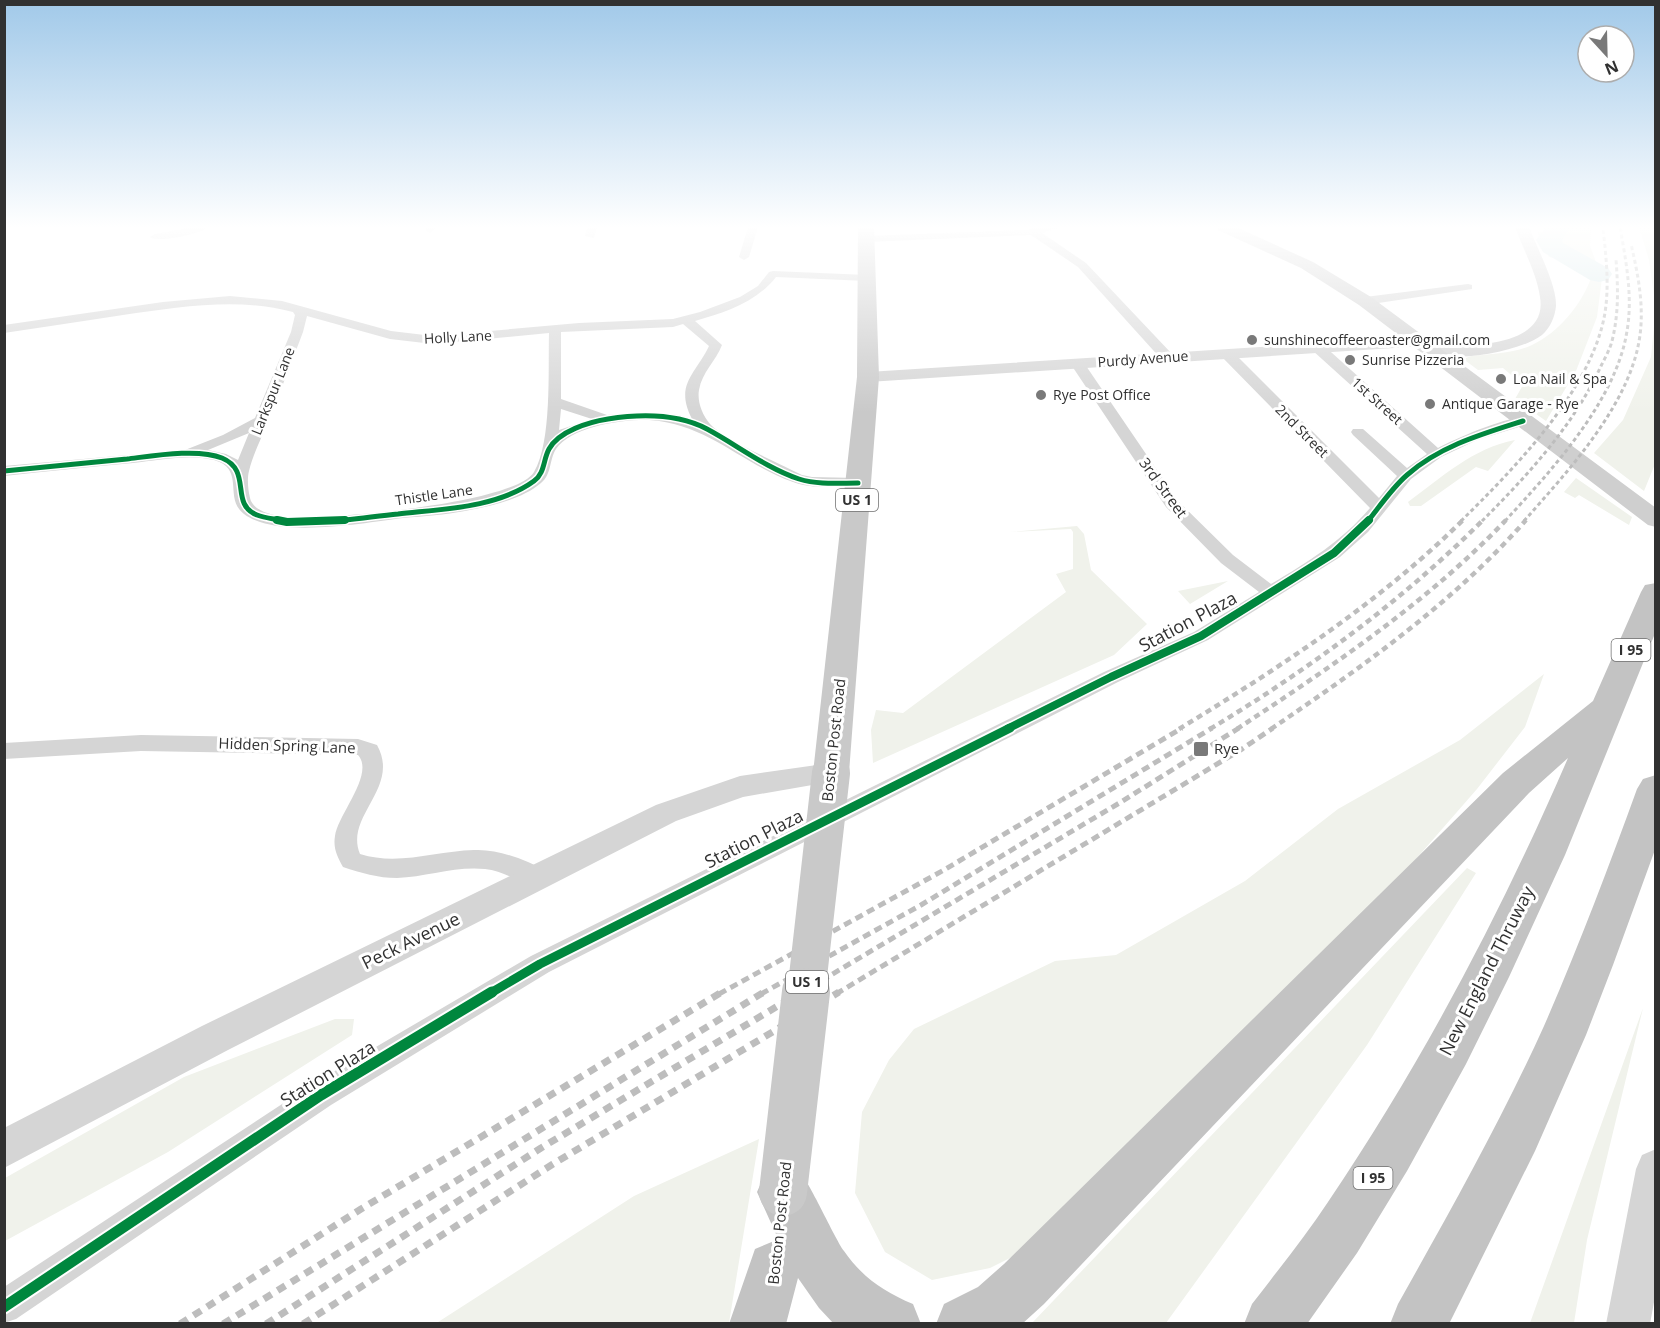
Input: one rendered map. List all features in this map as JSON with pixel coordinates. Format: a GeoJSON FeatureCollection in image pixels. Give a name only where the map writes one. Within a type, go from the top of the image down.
{"type":"FeatureCollection","features":[{"type":"Feature","properties":{"kind":"highway","name":"New England Thruway"},"geometry":{"type":"LineString","coordinates":[[1272,1323],[1346,1223],[1409,1119],[1461,1026],[1534,879],[1656,592]]}},
{"type":"Feature","properties":{"kind":"highway"},"geometry":{"type":"LineString","coordinates":[[964,1323],[998,1307],[1024,1284],[1516,783],[1546,756],[1606,709]]}},
{"type":"Feature","properties":{"kind":"highway"},"geometry":{"type":"LineString","coordinates":[[1418,1323],[1500,1168],[1548,1069],[1612,913],[1656,789]]}},
{"type":"Feature","properties":{"kind":"highway"},"geometry":{"type":"LineString","coordinates":[[783,1192],[822,1266],[840,1291],[861,1309],[893,1323]]}},
{"type":"Feature","properties":{"kind":"highway"},"geometry":{"type":"LineString","coordinates":[[757,1323],[774,1268]]}},
{"type":"Feature","properties":{"kind":"main road","name":"Boston Post Road"},"geometry":{"type":"LineString","coordinates":[[771,1323],[774,1268],[831,773],[868,377],[867,289]]}},
{"type":"Feature","properties":{"kind":"main road"},"geometry":{"type":"LineString","coordinates":[[1346,289],[1656,520]]}},
{"type":"Feature","properties":{"kind":"street","name":"Holly Lane"},"geometry":{"type":"LineString","coordinates":[[4,330],[210,301],[266,302],[297,308],[354,326],[405,338],[433,340],[555,329],[687,321],[754,294],[759,289]]}},
{"type":"Feature","properties":{"kind":"street"},"geometry":{"type":"LineString","coordinates":[[1104,289],[1167,357]]}},
{"type":"Feature","properties":{"kind":"street"},"geometry":{"type":"LineString","coordinates":[[1365,301],[1453,289]]}},
{"type":"Feature","properties":{"kind":"street","name":"Purdy Avenue"},"geometry":{"type":"LineString","coordinates":[[868,377],[1317,347],[1475,349],[1525,338],[1542,325],[1548,307],[1545,289]]}},
{"type":"Feature","properties":{"kind":"street","name":"Larkspur Lane"},"geometry":{"type":"LineString","coordinates":[[240,474],[262,420],[310,330],[297,308]]}},
{"type":"Feature","properties":{"kind":"street"},"geometry":{"type":"LineString","coordinates":[[687,321],[716,345],[696,377],[690,399],[692,408],[705,428]]}},
{"type":"Feature","properties":{"kind":"street"},"geometry":{"type":"LineString","coordinates":[[310,330],[354,326]]}},
{"type":"Feature","properties":{"kind":"street","name":"Thistle Lane"},"geometry":{"type":"LineString","coordinates":[[240,474],[242,499],[246,508],[256,515],[288,522],[334,521],[464,506],[505,496],[534,481],[541,474],[549,448],[555,401],[555,329]]}},
{"type":"Feature","properties":{"kind":"street","name":"1st Street"},"geometry":{"type":"LineString","coordinates":[[1317,347],[1436,454]]}},
{"type":"Feature","properties":{"kind":"street","name":"2nd Street"},"geometry":{"type":"LineString","coordinates":[[1226,353],[1379,508]]}},
{"type":"Feature","properties":{"kind":"street","name":"3rd Street"},"geometry":{"type":"LineString","coordinates":[[1077,363],[1172,504],[1227,560],[1271,594]]}},
{"type":"Feature","properties":{"kind":"street"},"geometry":{"type":"LineString","coordinates":[[647,416],[670,410],[690,399]]}},
{"type":"Feature","properties":{"kind":"street"},"geometry":{"type":"LineString","coordinates":[[555,401],[607,419]]}},
{"type":"Feature","properties":{"kind":"street"},"geometry":{"type":"LineString","coordinates":[[549,448],[564,433],[607,419],[647,416],[678,419],[705,428],[732,445],[797,478],[812,482],[858,483]]}},
{"type":"Feature","properties":{"kind":"street"},"geometry":{"type":"LineString","coordinates":[[184,454],[228,438],[262,420]]}},
{"type":"Feature","properties":{"kind":"street","name":"Station Plaza"},"geometry":{"type":"LineString","coordinates":[[4,1306],[312,1101],[498,987],[1111,676],[1176,649],[1271,594],[1348,542],[1406,476],[1436,454],[1472,437],[1523,421]]}},
{"type":"Feature","properties":{"kind":"street"},"geometry":{"type":"LineString","coordinates":[[1358,432],[1406,476]]}},
{"type":"Feature","properties":{"kind":"street"},"geometry":{"type":"LineString","coordinates":[[4,471],[184,454],[221,457],[233,464],[240,474]]}},
{"type":"Feature","properties":{"kind":"street","name":"Hidden Spring Lane"},"geometry":{"type":"LineString","coordinates":[[4,751],[141,742],[358,747],[369,750],[373,759],[373,769],[347,833],[346,847],[351,860],[369,868],[392,869],[475,859],[494,860],[514,865],[537,878]]}},
{"type":"Feature","properties":{"kind":"street","name":"Peck Avenue"},"geometry":{"type":"LineString","coordinates":[[4,1149],[204,1044],[666,813],[740,787],[831,773]]}},
{"type":"Feature","properties":{"kind":"street"},"geometry":{"type":"LineString","coordinates":[[1628,1323],[1656,1169]]}},
{"type":"Feature","properties":{"kind":"shaded area"},"geometry":{"type":"Polygon","coordinates":[[[1587,289],[1601,289],[1597,317],[1576,371],[1546,421],[1515,399],[1523,385],[1503,368],[1478,370],[1466,361],[1466,358],[1471,356],[1525,348],[1542,340],[1568,317],[1587,289]]]}},
{"type":"Feature","properties":{"kind":"shaded area"},"geometry":{"type":"Polygon","coordinates":[[[1655,316],[1655,464],[1644,491],[1594,453],[1623,420],[1651,357],[1655,316]]]}},
{"type":"Feature","properties":{"kind":"shaded area"},"geometry":{"type":"Polygon","coordinates":[[[1515,440],[1488,471],[1476,467],[1421,506],[1410,506],[1408,502],[1458,465],[1485,450],[1515,440]]]}},
{"type":"Feature","properties":{"kind":"shaded area"},"geometry":{"type":"Polygon","coordinates":[[[1576,478],[1632,517],[1629,525],[1579,495],[1575,498],[1564,492],[1576,478]]]}},
{"type":"Feature","properties":{"kind":"shaded area"},"geometry":{"type":"Polygon","coordinates":[[[1077,526],[1084,534],[1091,570],[1147,624],[1114,655],[873,763],[871,730],[876,710],[903,713],[1066,592],[1056,574],[1073,569],[1073,532],[1071,529],[1009,532],[1077,526]]]}},
{"type":"Feature","properties":{"kind":"shaded area"},"geometry":{"type":"Polygon","coordinates":[[[1228,581],[1190,604],[1178,591],[1228,581]]]}},
{"type":"Feature","properties":{"kind":"shaded area"},"geometry":{"type":"Polygon","coordinates":[[[1544,674],[1525,727],[1477,789],[1395,883],[1038,1244],[990,1268],[932,1280],[885,1252],[855,1193],[862,1112],[889,1060],[914,1029],[1055,961],[1116,955],[1245,881],[1338,809],[1460,740],[1544,674]]]}},
{"type":"Feature","properties":{"kind":"shaded area"},"geometry":{"type":"Polygon","coordinates":[[[1467,868],[1476,873],[1367,1045],[1166,1323],[1032,1323],[1467,868]]]}},
{"type":"Feature","properties":{"kind":"shaded area"},"geometry":{"type":"Polygon","coordinates":[[[1643,1008],[1587,1240],[1574,1323],[1530,1323],[1643,1008]]]}},
{"type":"Feature","properties":{"kind":"shaded area"},"geometry":{"type":"Polygon","coordinates":[[[335,1019],[354,1019],[352,1035],[168,1152],[5,1241],[5,1178],[184,1077],[335,1019]]]}},
{"type":"Feature","properties":{"kind":"shaded area"},"geometry":{"type":"Polygon","coordinates":[[[759,1139],[729,1323],[435,1324],[634,1196],[759,1139]]]}},
{"type":"Feature","properties":{"kind":"railway"},"geometry":{"type":"LineString","coordinates":[[1461,521],[1504,478],[1547,428],[1583,374],[1596,346],[1604,318],[1607,289]]}},
{"type":"Feature","properties":{"kind":"railway"},"geometry":{"type":"LineString","coordinates":[[1483,520],[1548,449],[1590,388],[1612,341],[1616,320],[1617,289]]}},
{"type":"Feature","properties":{"kind":"railway"},"geometry":{"type":"LineString","coordinates":[[1505,521],[1561,457],[1596,409],[1610,383],[1627,331],[1628,289]]}},
{"type":"Feature","properties":{"kind":"railway"},"geometry":{"type":"LineString","coordinates":[[1524,521],[1578,458],[1611,411],[1624,386],[1634,361],[1640,335],[1639,289]]}},
{"type":"Feature","properties":{"kind":"railway"},"geometry":{"type":"LineString","coordinates":[[1179,729],[1291,658],[1363,607],[1463,520]]}},
{"type":"Feature","properties":{"kind":"railway"},"geometry":{"type":"LineString","coordinates":[[1210,729],[1283,683],[1353,633],[1420,579],[1483,520]]}},
{"type":"Feature","properties":{"kind":"railway"},"geometry":{"type":"LineString","coordinates":[[1271,729],[1372,658],[1437,606],[1468,579],[1526,520]]}},
{"type":"Feature","properties":{"kind":"railway"},"geometry":{"type":"LineString","coordinates":[[1237,729],[1378,632],[1444,579],[1505,521]]}},
{"type":"Feature","properties":{"kind":"railway"},"geometry":{"type":"LineString","coordinates":[[719,994],[944,870],[1182,728]]}},
{"type":"Feature","properties":{"kind":"railway"},"geometry":{"type":"LineString","coordinates":[[761,994],[921,905],[1212,728]]}},
{"type":"Feature","properties":{"kind":"railway"},"geometry":{"type":"LineString","coordinates":[[799,994],[1121,802],[1239,728]]}},
{"type":"Feature","properties":{"kind":"railway"},"geometry":{"type":"LineString","coordinates":[[836,994],[1242,749],[1273,728]]}},
{"type":"Feature","properties":{"kind":"railway"},"geometry":{"type":"LineString","coordinates":[[180,1324],[361,1209],[722,992]]}},
{"type":"Feature","properties":{"kind":"railway"},"geometry":{"type":"LineString","coordinates":[[223,1324],[764,992]]}},
{"type":"Feature","properties":{"kind":"railway"},"geometry":{"type":"LineString","coordinates":[[266,1324],[541,1148],[801,992]]}},
{"type":"Feature","properties":{"kind":"railway"},"geometry":{"type":"LineString","coordinates":[[303,1324],[553,1164],[839,992]]}},
{"type":"Feature","properties":{"kind":"cycle path"},"geometry":{"type":"LineString","coordinates":[[4,471],[163,455],[205,454],[221,457],[233,464],[240,473],[242,499],[246,508],[256,515],[287,522],[334,521],[464,506],[505,496],[534,481],[541,474],[549,448],[564,433],[607,419],[647,416],[678,419],[705,428],[732,445],[797,478],[812,482],[858,483]]}},
{"type":"Feature","properties":{"kind":"cycle path"},"geometry":{"type":"LineString","coordinates":[[4,1307],[321,1095],[440,1022],[540,964],[1111,677],[1201,636],[1334,553],[1362,528],[1406,476],[1436,454],[1472,437],[1523,421]]}},
{"type":"Feature","properties":{"kind":"place","name":"sunshinecoffeeroaster@gmail.com"},"geometry":{"type":"Point","coordinates":[1252,340]}},
{"type":"Feature","properties":{"kind":"place","name":"Sunrise Pizzeria"},"geometry":{"type":"Point","coordinates":[1350,360]}},
{"type":"Feature","properties":{"kind":"place","name":"Loa Nail & Spa"},"geometry":{"type":"Point","coordinates":[1501,379]}},
{"type":"Feature","properties":{"kind":"place","name":"Rye Post Office"},"geometry":{"type":"Point","coordinates":[1041,395]}},
{"type":"Feature","properties":{"kind":"place","name":"Antique Garage - Rye"},"geometry":{"type":"Point","coordinates":[1430,404]}},
{"type":"Feature","properties":{"kind":"place","name":"Rye"},"geometry":{"type":"Point","coordinates":[1201,749]}}]}
